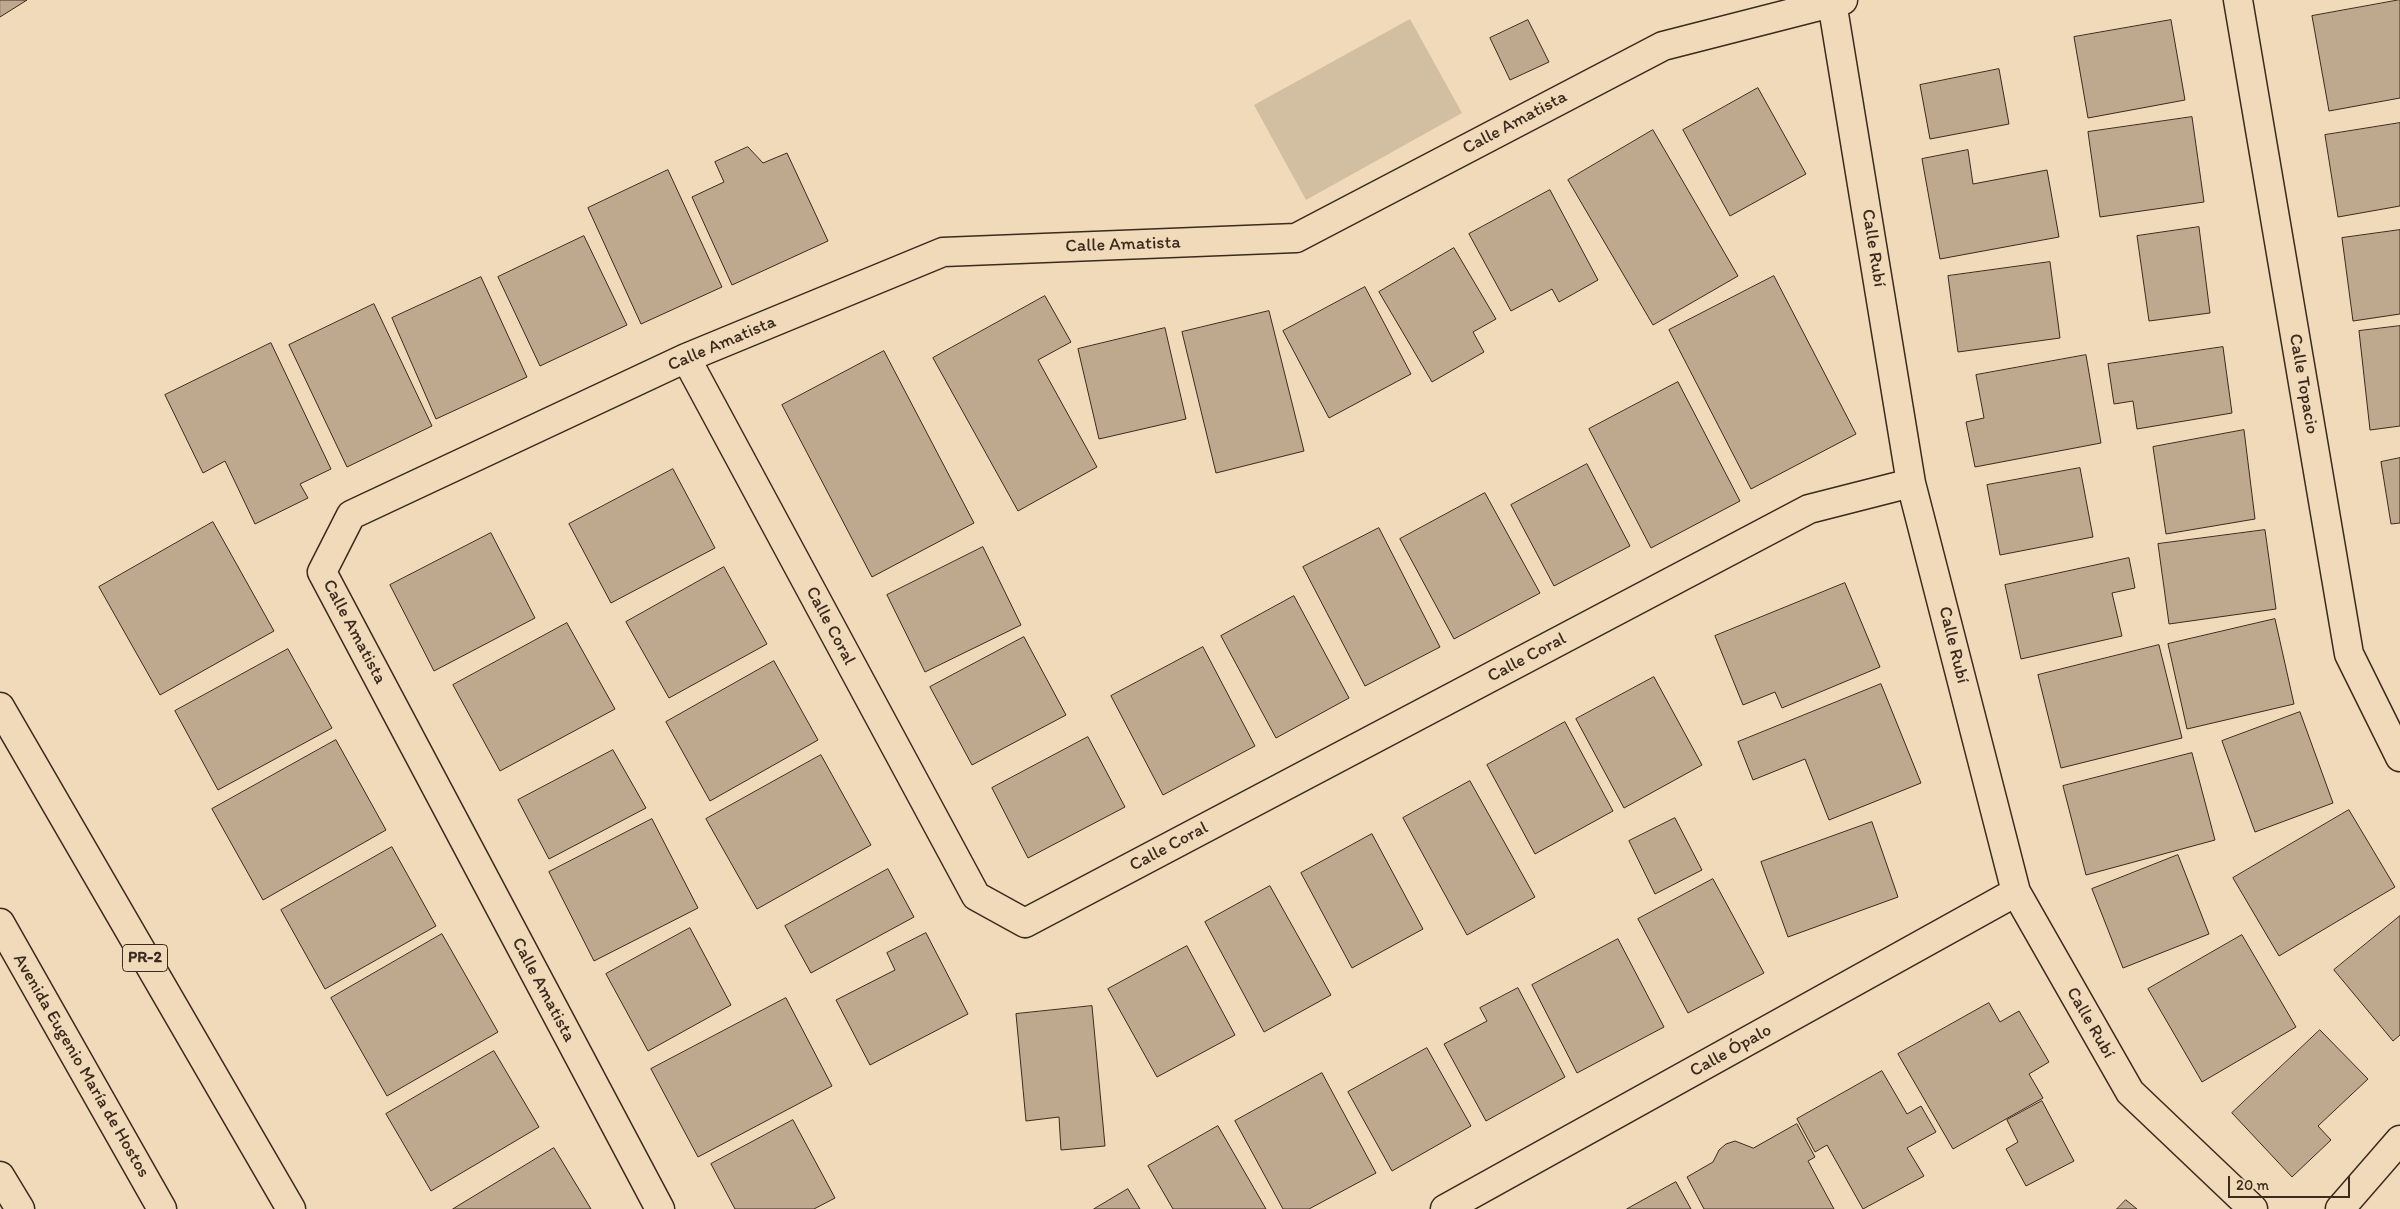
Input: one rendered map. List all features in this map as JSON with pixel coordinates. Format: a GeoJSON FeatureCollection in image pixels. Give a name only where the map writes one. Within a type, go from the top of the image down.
{"type":"FeatureCollection","features":[{"type":"Feature","properties":{"kind":"main road","name":"Calle Topacio"},"geometry":{"type":"LineString","coordinates":[[2238,0],[2349,654],[2400,757]]}},
{"type":"Feature","properties":{"kind":"main road","name":"Calle Amatista"},"geometry":{"type":"LineString","coordinates":[[660,1209],[322,572],[351,515],[686,358],[943,252],[1296,238],[1663,46],[1838,1]]}},
{"type":"Feature","properties":{"kind":"main road","name":"Calle Rubí"},"geometry":{"type":"LineString","coordinates":[[1838,1],[1911,482],[2016,892],[2130,1092],[2253,1209]]}},
{"type":"Feature","properties":{"kind":"main road","name":"Calle Coral"},"geometry":{"type":"LineString","coordinates":[[686,358],[976,896],[1025,923],[1809,509],[1911,482]]}},
{"type":"Feature","properties":{"kind":"main road","name":"PR-2"},"geometry":{"type":"LineString","coordinates":[[0,708],[291,1209]]}},
{"type":"Feature","properties":{"kind":"main road","name":"Calle Ópalo"},"geometry":{"type":"LineString","coordinates":[[1445,1209],[2016,892]]}},
{"type":"Feature","properties":{"kind":"main road","name":"Avenida Eugenio María de Hostos"},"geometry":{"type":"LineString","coordinates":[[0,923],[162,1209]]}},
{"type":"Feature","properties":{"kind":"main road"},"geometry":{"type":"LineString","coordinates":[[2340,1209],[2400,1140]]}},
{"type":"Feature","properties":{"kind":"main road"},"geometry":{"type":"LineString","coordinates":[[0,1176],[20,1209]]}},
{"type":"Feature","properties":{"kind":"shaded area"},"geometry":{"type":"Polygon","coordinates":[[[1410,19],[1462,113],[1306,200],[1254,105],[1410,19]]]}},
{"type":"Feature","properties":{"kind":"building"},"geometry":{"type":"Polygon","coordinates":[[[0,0],[27,0],[0,17],[0,0]]]}},
{"type":"Feature","properties":{"kind":"building"},"geometry":{"type":"Polygon","coordinates":[[[2400,0],[2400,98],[2329,111],[2312,16],[2400,0]]]}},
{"type":"Feature","properties":{"kind":"building"},"geometry":{"type":"Polygon","coordinates":[[[1528,20],[1549,62],[1510,80],[1490,38],[1528,20]]]}},
{"type":"Feature","properties":{"kind":"building"},"geometry":{"type":"Polygon","coordinates":[[[2171,20],[2185,100],[2088,118],[2074,37],[2171,20]]]}},
{"type":"Feature","properties":{"kind":"building"},"geometry":{"type":"Polygon","coordinates":[[[1999,69],[2009,124],[1930,139],[1920,85],[1999,69]]]}},
{"type":"Feature","properties":{"kind":"building"},"geometry":{"type":"Polygon","coordinates":[[[1758,88],[1806,174],[1730,216],[1683,130],[1758,88]]]}},
{"type":"Feature","properties":{"kind":"building"},"geometry":{"type":"Polygon","coordinates":[[[2192,117],[2204,202],[2100,217],[2088,132],[2192,117]]]}},
{"type":"Feature","properties":{"kind":"building"},"geometry":{"type":"Polygon","coordinates":[[[2400,123],[2400,206],[2338,217],[2325,135],[2400,123]]]}},
{"type":"Feature","properties":{"kind":"building"},"geometry":{"type":"Polygon","coordinates":[[[1653,130],[1738,276],[1653,325],[1568,180],[1653,130]]]}},
{"type":"Feature","properties":{"kind":"building"},"geometry":{"type":"Polygon","coordinates":[[[748,147],[763,163],[787,153],[828,241],[732,285],[692,197],[724,182],[715,162],[748,147]]]}},
{"type":"Feature","properties":{"kind":"building"},"geometry":{"type":"Polygon","coordinates":[[[1968,150],[1973,184],[2047,170],[2059,237],[1940,259],[1922,159],[1968,150]]]}},
{"type":"Feature","properties":{"kind":"building"},"geometry":{"type":"Polygon","coordinates":[[[668,170],[722,287],[641,324],[588,208],[668,170]]]}},
{"type":"Feature","properties":{"kind":"building"},"geometry":{"type":"Polygon","coordinates":[[[1550,190],[1598,280],[1559,302],[1552,289],[1511,311],[1469,234],[1550,190]]]}},
{"type":"Feature","properties":{"kind":"building"},"geometry":{"type":"Polygon","coordinates":[[[2199,227],[2210,313],[2149,321],[2137,236],[2199,227]]]}},
{"type":"Feature","properties":{"kind":"building"},"geometry":{"type":"Polygon","coordinates":[[[2400,230],[2400,314],[2353,321],[2342,238],[2400,230]]]}},
{"type":"Feature","properties":{"kind":"building"},"geometry":{"type":"Polygon","coordinates":[[[584,236],[627,325],[540,366],[498,277],[584,236]]]}},
{"type":"Feature","properties":{"kind":"building"},"geometry":{"type":"Polygon","coordinates":[[[1454,248],[1496,319],[1473,332],[1484,352],[1432,382],[1379,292],[1454,248]]]}},
{"type":"Feature","properties":{"kind":"building"},"geometry":{"type":"Polygon","coordinates":[[[2050,262],[2060,338],[1958,352],[1948,276],[2050,262]]]}},
{"type":"Feature","properties":{"kind":"building"},"geometry":{"type":"Polygon","coordinates":[[[1774,276],[1856,434],[1751,489],[1669,330],[1774,276]]]}},
{"type":"Feature","properties":{"kind":"building"},"geometry":{"type":"Polygon","coordinates":[[[481,277],[527,377],[436,419],[392,318],[481,277]]]}},
{"type":"Feature","properties":{"kind":"building"},"geometry":{"type":"Polygon","coordinates":[[[1365,287],[1411,374],[1329,418],[1283,331],[1365,287]]]}},
{"type":"Feature","properties":{"kind":"building"},"geometry":{"type":"Polygon","coordinates":[[[1045,296],[1071,342],[1038,360],[1097,467],[1018,511],[933,358],[1045,296]]]}},
{"type":"Feature","properties":{"kind":"building"},"geometry":{"type":"Polygon","coordinates":[[[374,304],[432,426],[347,467],[289,345],[374,304]]]}},
{"type":"Feature","properties":{"kind":"building"},"geometry":{"type":"Polygon","coordinates":[[[1269,311],[1304,451],[1216,473],[1182,332],[1269,311]]]}},
{"type":"Feature","properties":{"kind":"building"},"geometry":{"type":"Polygon","coordinates":[[[2400,326],[2400,426],[2370,430],[2359,331],[2400,326]]]}},
{"type":"Feature","properties":{"kind":"building"},"geometry":{"type":"Polygon","coordinates":[[[1165,328],[1186,419],[1099,439],[1078,349],[1165,328]]]}},
{"type":"Feature","properties":{"kind":"building"},"geometry":{"type":"Polygon","coordinates":[[[271,343],[331,469],[300,484],[308,498],[255,524],[225,461],[203,473],[165,395],[271,343]]]}},
{"type":"Feature","properties":{"kind":"building"},"geometry":{"type":"Polygon","coordinates":[[[2223,347],[2232,413],[2137,429],[2133,401],[2114,404],[2108,364],[2223,347]]]}},
{"type":"Feature","properties":{"kind":"building"},"geometry":{"type":"Polygon","coordinates":[[[884,351],[974,523],[872,577],[782,405],[884,351]]]}},
{"type":"Feature","properties":{"kind":"building"},"geometry":{"type":"Polygon","coordinates":[[[2086,355],[2101,443],[1975,467],[1966,422],[1984,418],[1976,375],[2086,355]]]}},
{"type":"Feature","properties":{"kind":"building"},"geometry":{"type":"Polygon","coordinates":[[[1678,382],[1740,501],[1651,548],[1589,429],[1678,382]]]}},
{"type":"Feature","properties":{"kind":"building"},"geometry":{"type":"Polygon","coordinates":[[[2244,430],[2255,519],[2166,534],[2153,447],[2244,430]]]}},
{"type":"Feature","properties":{"kind":"building"},"geometry":{"type":"Polygon","coordinates":[[[2400,458],[2400,523],[2391,524],[2381,462],[2400,458]]]}},
{"type":"Feature","properties":{"kind":"building"},"geometry":{"type":"Polygon","coordinates":[[[1587,464],[1630,546],[1554,586],[1511,505],[1587,464]]]}},
{"type":"Feature","properties":{"kind":"building"},"geometry":{"type":"Polygon","coordinates":[[[2080,468],[2093,537],[2000,555],[1987,485],[2080,468]]]}},
{"type":"Feature","properties":{"kind":"building"},"geometry":{"type":"Polygon","coordinates":[[[673,469],[715,548],[611,603],[569,524],[673,469]]]}},
{"type":"Feature","properties":{"kind":"building"},"geometry":{"type":"Polygon","coordinates":[[[1485,493],[1540,593],[1454,639],[1400,539],[1485,493]]]}},
{"type":"Feature","properties":{"kind":"building"},"geometry":{"type":"Polygon","coordinates":[[[213,522],[274,631],[160,695],[99,587],[213,522]]]}},
{"type":"Feature","properties":{"kind":"building"},"geometry":{"type":"Polygon","coordinates":[[[1379,528],[1440,647],[1365,686],[1303,567],[1379,528]]]}},
{"type":"Feature","properties":{"kind":"building"},"geometry":{"type":"Polygon","coordinates":[[[2265,530],[2276,609],[2169,624],[2158,544],[2265,530]]]}},
{"type":"Feature","properties":{"kind":"building"},"geometry":{"type":"Polygon","coordinates":[[[491,533],[535,618],[434,671],[390,585],[491,533]]]}},
{"type":"Feature","properties":{"kind":"building"},"geometry":{"type":"Polygon","coordinates":[[[983,547],[1021,625],[925,672],[887,595],[983,547]]]}},
{"type":"Feature","properties":{"kind":"building"},"geometry":{"type":"Polygon","coordinates":[[[2129,558],[2135,588],[2112,593],[2122,636],[2021,659],[2005,585],[2129,558]]]}},
{"type":"Feature","properties":{"kind":"building"},"geometry":{"type":"Polygon","coordinates":[[[724,567],[767,644],[669,698],[626,622],[724,567]]]}},
{"type":"Feature","properties":{"kind":"building"},"geometry":{"type":"Polygon","coordinates":[[[1845,583],[1880,667],[1782,708],[1775,692],[1743,705],[1715,636],[1845,583]]]}},
{"type":"Feature","properties":{"kind":"building"},"geometry":{"type":"Polygon","coordinates":[[[1294,596],[1349,698],[1276,738],[1221,636],[1294,596]]]}},
{"type":"Feature","properties":{"kind":"building"},"geometry":{"type":"Polygon","coordinates":[[[2275,619],[2294,704],[2187,729],[2168,644],[2275,619]]]}},
{"type":"Feature","properties":{"kind":"building"},"geometry":{"type":"Polygon","coordinates":[[[567,623],[615,709],[500,771],[453,685],[567,623]]]}},
{"type":"Feature","properties":{"kind":"building"},"geometry":{"type":"Polygon","coordinates":[[[1024,637],[1066,715],[972,765],[930,687],[1024,637]]]}},
{"type":"Feature","properties":{"kind":"building"},"geometry":{"type":"Polygon","coordinates":[[[2159,645],[2182,738],[2061,768],[2038,675],[2159,645]]]}},
{"type":"Feature","properties":{"kind":"building"},"geometry":{"type":"Polygon","coordinates":[[[1203,647],[1255,746],[1163,795],[1111,696],[1203,647]]]}},
{"type":"Feature","properties":{"kind":"building"},"geometry":{"type":"Polygon","coordinates":[[[288,649],[332,728],[218,790],[175,711],[288,649]]]}},
{"type":"Feature","properties":{"kind":"building"},"geometry":{"type":"Polygon","coordinates":[[[774,661],[818,740],[710,801],[666,722],[774,661]]]}},
{"type":"Feature","properties":{"kind":"building"},"geometry":{"type":"Polygon","coordinates":[[[1654,677],[1702,765],[1624,808],[1576,719],[1654,677]]]}},
{"type":"Feature","properties":{"kind":"building"},"geometry":{"type":"Polygon","coordinates":[[[1881,684],[1921,783],[1829,820],[1805,759],[1753,780],[1738,742],[1881,684]]]}},
{"type":"Feature","properties":{"kind":"building"},"geometry":{"type":"Polygon","coordinates":[[[2300,712],[2333,803],[2255,832],[2222,741],[2300,712]]]}},
{"type":"Feature","properties":{"kind":"building"},"geometry":{"type":"Polygon","coordinates":[[[1565,722],[1613,811],[1535,854],[1487,765],[1565,722]]]}},
{"type":"Feature","properties":{"kind":"building"},"geometry":{"type":"Polygon","coordinates":[[[1088,737],[1125,807],[1028,858],[992,788],[1088,737]]]}},
{"type":"Feature","properties":{"kind":"building"},"geometry":{"type":"Polygon","coordinates":[[[336,740],[386,830],[263,900],[212,809],[336,740]]]}},
{"type":"Feature","properties":{"kind":"building"},"geometry":{"type":"Polygon","coordinates":[[[613,750],[646,808],[549,859],[518,800],[613,750]]]}},
{"type":"Feature","properties":{"kind":"building"},"geometry":{"type":"Polygon","coordinates":[[[2192,753],[2215,840],[2086,875],[2063,786],[2192,753]]]}},
{"type":"Feature","properties":{"kind":"building"},"geometry":{"type":"Polygon","coordinates":[[[821,755],[871,845],[757,909],[706,819],[821,755]]]}},
{"type":"Feature","properties":{"kind":"building"},"geometry":{"type":"Polygon","coordinates":[[[1470,781],[1535,897],[1467,935],[1403,818],[1470,781]]]}},
{"type":"Feature","properties":{"kind":"building"},"geometry":{"type":"Polygon","coordinates":[[[2349,810],[2395,887],[2279,956],[2233,878],[2349,810]]]}},
{"type":"Feature","properties":{"kind":"building"},"geometry":{"type":"Polygon","coordinates":[[[1675,818],[1702,870],[1655,894],[1629,841],[1675,818]]]}},
{"type":"Feature","properties":{"kind":"building"},"geometry":{"type":"Polygon","coordinates":[[[652,819],[698,908],[594,961],[549,872],[652,819]]]}},
{"type":"Feature","properties":{"kind":"building"},"geometry":{"type":"Polygon","coordinates":[[[1872,822],[1898,897],[1788,937],[1761,862],[1872,822]]]}},
{"type":"Feature","properties":{"kind":"building"},"geometry":{"type":"Polygon","coordinates":[[[1372,834],[1423,929],[1352,968],[1301,873],[1372,834]]]}},
{"type":"Feature","properties":{"kind":"building"},"geometry":{"type":"Polygon","coordinates":[[[392,847],[436,926],[325,989],[281,910],[392,847]]]}},
{"type":"Feature","properties":{"kind":"building"},"geometry":{"type":"Polygon","coordinates":[[[2178,855],[2209,934],[2123,968],[2092,889],[2178,855]]]}},
{"type":"Feature","properties":{"kind":"building"},"geometry":{"type":"Polygon","coordinates":[[[888,869],[914,917],[811,973],[785,926],[888,869]]]}},
{"type":"Feature","properties":{"kind":"building"},"geometry":{"type":"Polygon","coordinates":[[[1713,879],[1764,973],[1688,1013],[1638,919],[1713,879]]]}},
{"type":"Feature","properties":{"kind":"building"},"geometry":{"type":"Polygon","coordinates":[[[1270,886],[1331,995],[1264,1032],[1205,922],[1270,886]]]}},
{"type":"Feature","properties":{"kind":"building"},"geometry":{"type":"Polygon","coordinates":[[[2400,916],[2400,1035],[2393,1041],[2334,970],[2400,916]]]}},
{"type":"Feature","properties":{"kind":"building"},"geometry":{"type":"Polygon","coordinates":[[[690,928],[731,1005],[648,1051],[606,974],[690,928]]]}},
{"type":"Feature","properties":{"kind":"building"},"geometry":{"type":"Polygon","coordinates":[[[926,933],[968,1014],[870,1065],[836,1000],[895,970],[887,953],[926,933]]]}},
{"type":"Feature","properties":{"kind":"building"},"geometry":{"type":"Polygon","coordinates":[[[442,934],[498,1032],[387,1096],[331,998],[442,934]]]}},
{"type":"Feature","properties":{"kind":"building"},"geometry":{"type":"Polygon","coordinates":[[[2242,935],[2296,1027],[2202,1082],[2148,989],[2242,935]]]}},
{"type":"Feature","properties":{"kind":"building"},"geometry":{"type":"Polygon","coordinates":[[[1618,939],[1664,1027],[1577,1073],[1532,985],[1618,939]]]}},
{"type":"Feature","properties":{"kind":"building"},"geometry":{"type":"Polygon","coordinates":[[[1187,946],[1235,1035],[1157,1077],[1108,989],[1187,946]]]}},
{"type":"Feature","properties":{"kind":"building"},"geometry":{"type":"Polygon","coordinates":[[[1518,988],[1565,1077],[1486,1121],[1444,1044],[1487,1021],[1480,1008],[1518,988]]]}},
{"type":"Feature","properties":{"kind":"building"},"geometry":{"type":"Polygon","coordinates":[[[786,998],[832,1086],[698,1157],[651,1069],[786,998]]]}},
{"type":"Feature","properties":{"kind":"building"},"geometry":{"type":"Polygon","coordinates":[[[1989,1003],[2000,1022],[2019,1011],[2049,1062],[2029,1074],[2043,1098],[1953,1149],[1898,1054],[1989,1003]]]}},
{"type":"Feature","properties":{"kind":"building"},"geometry":{"type":"Polygon","coordinates":[[[1092,1006],[1105,1146],[1061,1150],[1059,1117],[1026,1121],[1016,1014],[1092,1006]]]}},
{"type":"Feature","properties":{"kind":"building"},"geometry":{"type":"Polygon","coordinates":[[[2320,1030],[2368,1079],[2318,1126],[2331,1140],[2292,1177],[2232,1113],[2320,1030]]]}},
{"type":"Feature","properties":{"kind":"building"},"geometry":{"type":"Polygon","coordinates":[[[1427,1048],[1471,1126],[1392,1171],[1348,1092],[1427,1048]]]}},
{"type":"Feature","properties":{"kind":"building"},"geometry":{"type":"Polygon","coordinates":[[[494,1051],[539,1127],[431,1191],[386,1114],[494,1051]]]}},
{"type":"Feature","properties":{"kind":"building"},"geometry":{"type":"Polygon","coordinates":[[[1882,1071],[1907,1114],[1921,1106],[1936,1132],[1907,1148],[1924,1176],[1863,1209],[1827,1145],[1815,1152],[1797,1119],[1882,1071]]]}},
{"type":"Feature","properties":{"kind":"building"},"geometry":{"type":"Polygon","coordinates":[[[1322,1073],[1376,1173],[1309,1209],[1283,1209],[1235,1121],[1322,1073]]]}},
{"type":"Feature","properties":{"kind":"building"},"geometry":{"type":"Polygon","coordinates":[[[2042,1101],[2074,1161],[2026,1186],[2006,1149],[2018,1142],[2007,1120],[2042,1101]]]}},
{"type":"Feature","properties":{"kind":"building"},"geometry":{"type":"Polygon","coordinates":[[[793,1120],[835,1198],[814,1209],[735,1209],[711,1164],[793,1120]]]}},
{"type":"Feature","properties":{"kind":"building"},"geometry":{"type":"Polygon","coordinates":[[[1797,1124],[1815,1157],[1808,1161],[1834,1209],[1704,1209],[1687,1177],[1713,1162],[1719,1150],[1726,1144],[1735,1141],[1753,1148],[1797,1124]]]}},
{"type":"Feature","properties":{"kind":"building"},"geometry":{"type":"Polygon","coordinates":[[[1218,1126],[1266,1209],[1173,1209],[1148,1166],[1218,1126]]]}},
{"type":"Feature","properties":{"kind":"building"},"geometry":{"type":"Polygon","coordinates":[[[554,1148],[591,1209],[453,1209],[554,1148]]]}},
{"type":"Feature","properties":{"kind":"building"},"geometry":{"type":"Polygon","coordinates":[[[1676,1182],[1691,1209],[1627,1209],[1676,1182]]]}},
{"type":"Feature","properties":{"kind":"building"},"geometry":{"type":"Polygon","coordinates":[[[1128,1189],[1140,1209],[1094,1209],[1128,1189]]]}},
{"type":"Feature","properties":{"kind":"building"},"geometry":{"type":"Polygon","coordinates":[[[2126,1200],[2137,1209],[2117,1209],[2126,1200]]]}}]}
